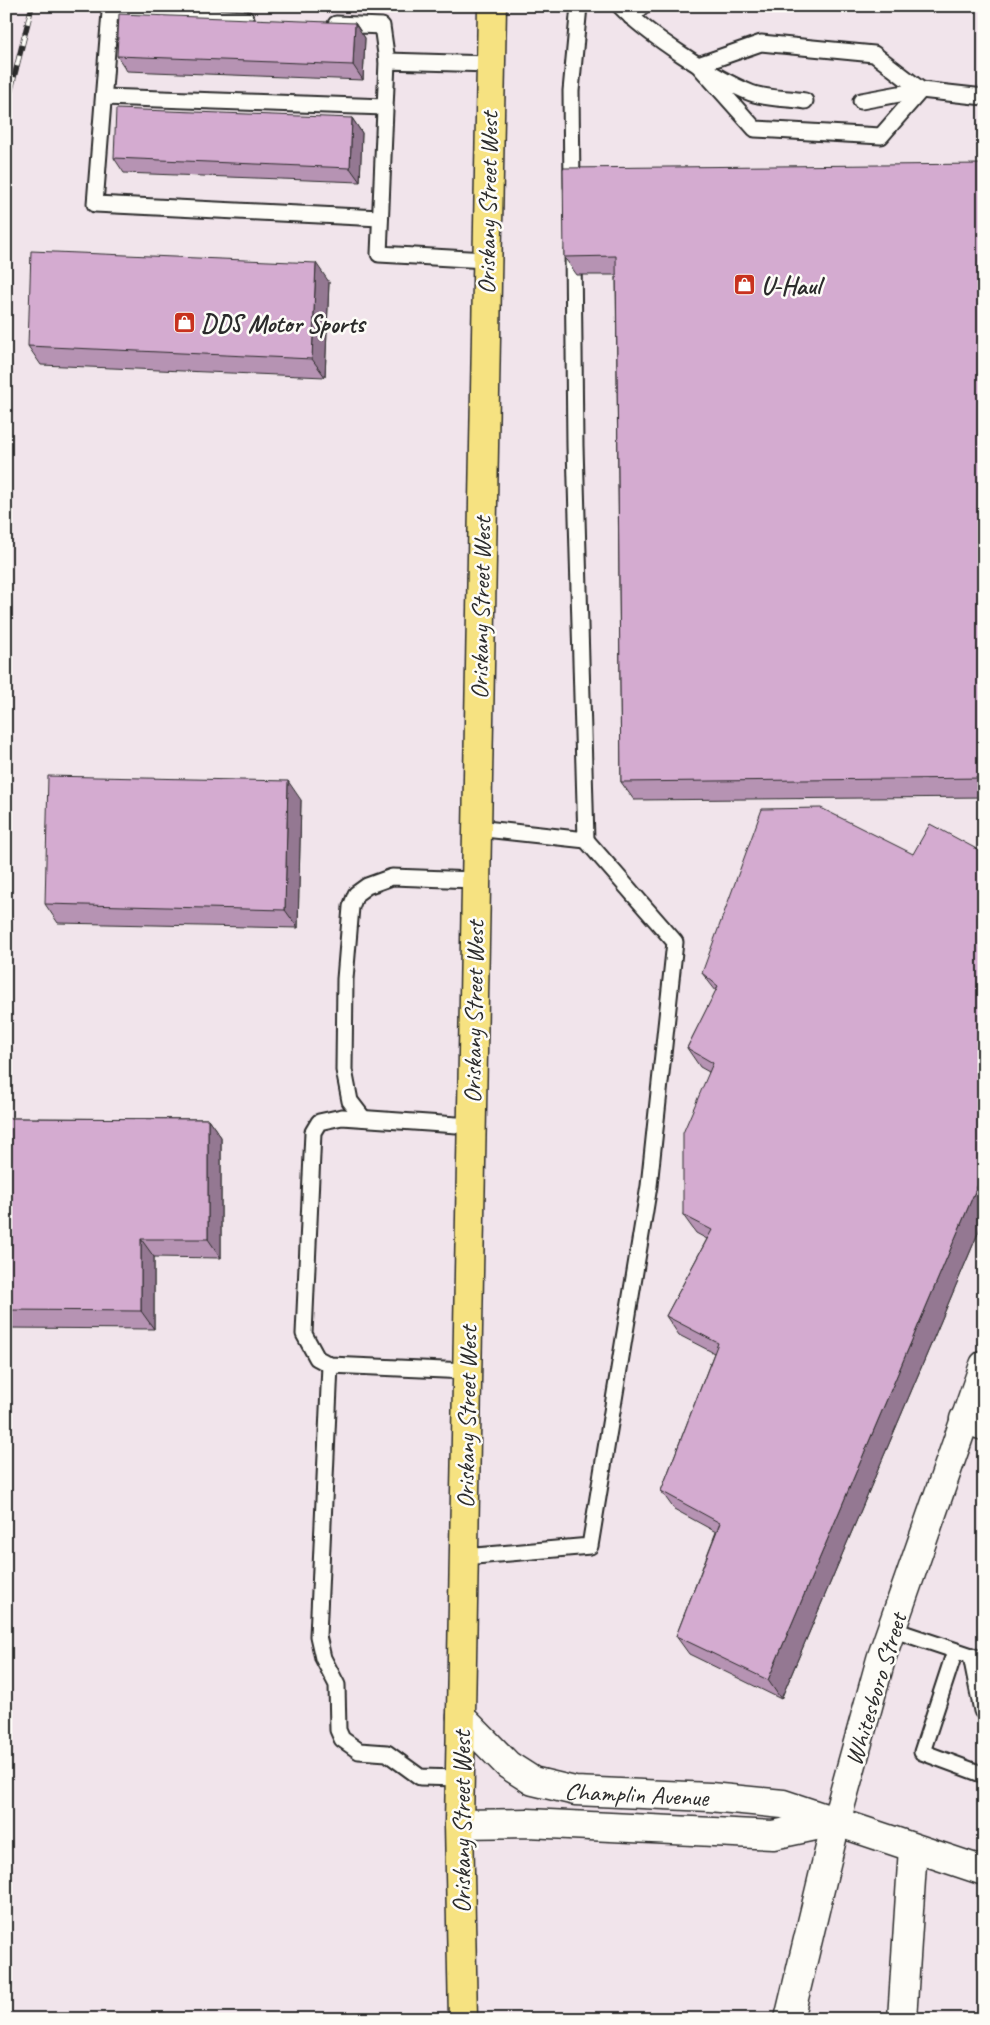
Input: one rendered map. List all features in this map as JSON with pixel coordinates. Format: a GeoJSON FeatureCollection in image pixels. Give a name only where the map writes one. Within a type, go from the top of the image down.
{"type":"FeatureCollection","features":[{"type":"Feature","properties":{"kind":"main road","name":"Oriskany Street West"},"geometry":{"type":"LineString","coordinates":[[463,2019],[460,1778],[492,6]]}},
{"type":"Feature","properties":{"kind":"street","name":"Whitesboro Street"},"geometry":{"type":"LineString","coordinates":[[788,2019],[836,1822],[891,1629],[974,1422],[984,1365]]}},
{"type":"Feature","properties":{"kind":"street","name":"Champlin Avenue"},"geometry":{"type":"LineString","coordinates":[[461,1717],[508,1765],[533,1781],[575,1791],[710,1797],[783,1804],[984,1871]]}},
{"type":"Feature","properties":{"kind":"street","name":"Champlin Avenue"},"geometry":{"type":"LineString","coordinates":[[460,1824],[528,1823],[773,1835],[836,1822]]}},
{"type":"Feature","properties":{"kind":"street"},"geometry":{"type":"LineString","coordinates":[[902,2019],[913,1848]]}},
{"type":"Feature","properties":{"kind":"lane"},"geometry":{"type":"LineString","coordinates":[[572,200],[571,91],[579,6]]}},
{"type":"Feature","properties":{"kind":"lane"},"geometry":{"type":"LineString","coordinates":[[620,6],[631,17],[698,65],[753,94],[805,100]]}},
{"type":"Feature","properties":{"kind":"lane"},"geometry":{"type":"LineString","coordinates":[[631,17],[643,6]]}},
{"type":"Feature","properties":{"kind":"lane"},"geometry":{"type":"LineString","coordinates":[[266,20],[110,12],[96,204],[380,218]]}},
{"type":"Feature","properties":{"kind":"lane"},"geometry":{"type":"LineString","coordinates":[[324,23],[382,26],[387,61],[379,254],[486,260]]}},
{"type":"Feature","properties":{"kind":"lane"},"geometry":{"type":"LineString","coordinates":[[698,65],[762,43],[874,54],[921,90]]}},
{"type":"Feature","properties":{"kind":"lane"},"geometry":{"type":"LineString","coordinates":[[387,61],[490,64]]}},
{"type":"Feature","properties":{"kind":"lane"},"geometry":{"type":"LineString","coordinates":[[698,65],[755,129],[881,136],[921,90]]}},
{"type":"Feature","properties":{"kind":"lane"},"geometry":{"type":"LineString","coordinates":[[861,101],[921,90],[984,97]]}},
{"type":"Feature","properties":{"kind":"lane"},"geometry":{"type":"LineString","coordinates":[[104,98],[385,107]]}},
{"type":"Feature","properties":{"kind":"lane"},"geometry":{"type":"LineString","coordinates":[[464,1557],[590,1546],[649,1186],[675,942],[586,840],[575,446],[573,239]]}},
{"type":"Feature","properties":{"kind":"lane"},"geometry":{"type":"LineString","coordinates":[[476,828],[586,840]]}},
{"type":"Feature","properties":{"kind":"lane"},"geometry":{"type":"LineString","coordinates":[[363,1118],[350,1101],[344,1070],[345,978],[351,907],[356,894],[367,886],[392,877],[476,880]]}},
{"type":"Feature","properties":{"kind":"lane"},"geometry":{"type":"LineString","coordinates":[[467,1371],[330,1365],[317,1358],[304,1334],[313,1132],[319,1122],[329,1118],[363,1118],[471,1126]]}},
{"type":"Feature","properties":{"kind":"lane"},"geometry":{"type":"LineString","coordinates":[[330,1365],[318,1636],[323,1658],[337,1685],[338,1730],[342,1739],[350,1747],[359,1751],[387,1753],[420,1777],[460,1778]]}},
{"type":"Feature","properties":{"kind":"lane"},"geometry":{"type":"LineString","coordinates":[[891,1629],[978,1658],[982,1711]]}},
{"type":"Feature","properties":{"kind":"lane"},"geometry":{"type":"LineString","coordinates":[[955,1651],[922,1752],[984,1775]]}},
{"type":"Feature","properties":{"kind":"building"},"geometry":{"type":"Polygon","coordinates":[[[119,14],[355,23],[353,65],[117,56],[119,14]]]}},
{"type":"Feature","properties":{"kind":"building"},"geometry":{"type":"Polygon","coordinates":[[[116,109],[352,118],[350,168],[114,158],[116,109]]]}},
{"type":"Feature","properties":{"kind":"building"},"geometry":{"type":"Polygon","coordinates":[[[984,164],[984,778],[621,782],[616,256],[564,257],[563,168],[984,164]]]}},
{"type":"Feature","properties":{"kind":"building","name":"DDS Motor Sports"},"geometry":{"type":"Polygon","coordinates":[[[31,251],[316,263],[312,359],[28,346],[31,251]]]}},
{"type":"Feature","properties":{"kind":"building"},"geometry":{"type":"Polygon","coordinates":[[[48,776],[288,781],[285,910],[45,904],[48,776]]]}},
{"type":"Feature","properties":{"kind":"building"},"geometry":{"type":"Polygon","coordinates":[[[821,808],[913,854],[930,824],[984,853],[984,1170],[768,1680],[676,1636],[720,1523],[661,1491],[718,1343],[666,1316],[712,1230],[683,1215],[683,1133],[713,1063],[687,1048],[718,986],[702,973],[762,809],[821,808]]]}},
{"type":"Feature","properties":{"kind":"building"},"geometry":{"type":"Polygon","coordinates":[[[6,1118],[208,1119],[208,1239],[141,1239],[141,1311],[6,1310],[6,1118]]]}},
{"type":"Feature","properties":{"kind":"railway"},"geometry":{"type":"LineString","coordinates":[[6,17],[9,6]]}},
{"type":"Feature","properties":{"kind":"railway"},"geometry":{"type":"LineString","coordinates":[[6,109],[32,6]]}},
{"type":"Feature","properties":{"kind":"place","name":"U-Haul"},"geometry":{"type":"Point","coordinates":[745,285]}},
{"type":"Feature","properties":{"kind":"place","name":"DDS Motor Sports"},"geometry":{"type":"Point","coordinates":[185,323]}}]}
